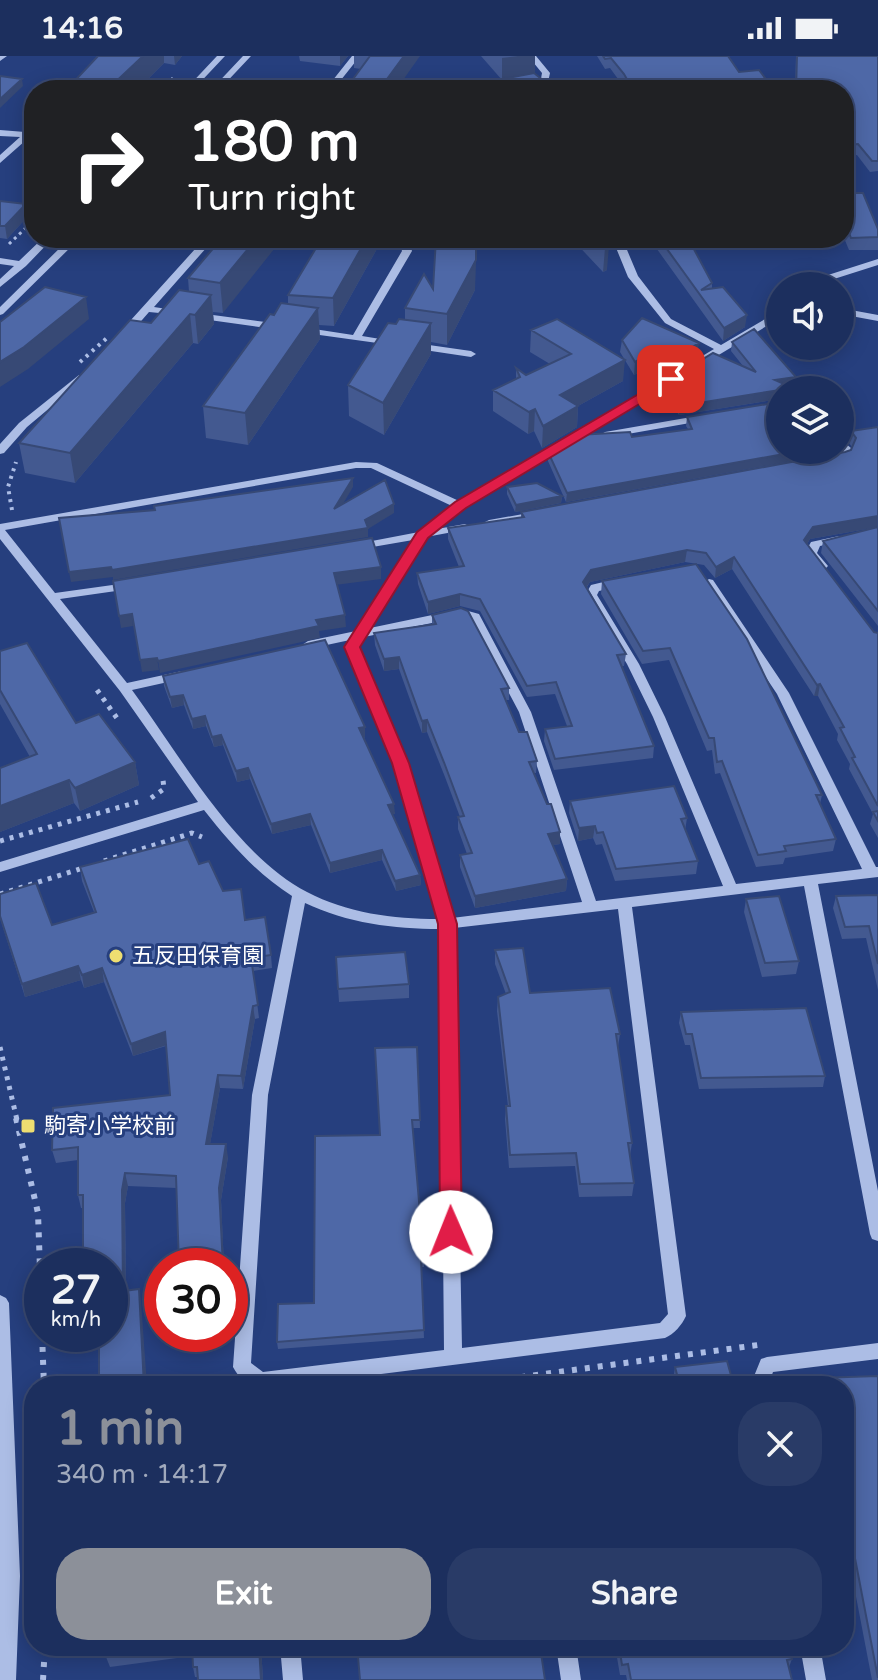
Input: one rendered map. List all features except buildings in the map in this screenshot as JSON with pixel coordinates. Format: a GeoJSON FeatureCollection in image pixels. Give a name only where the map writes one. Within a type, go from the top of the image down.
{"type":"FeatureCollection","features":[{"type":"Feature","properties":{"kind":"street"},"geometry":{"type":"LineString","coordinates":[[198,80],[221,56]]}},
{"type":"Feature","properties":{"kind":"street"},"geometry":{"type":"LineString","coordinates":[[224,80],[247,56]]}},
{"type":"Feature","properties":{"kind":"street"},"geometry":{"type":"LineString","coordinates":[[337,80],[356,56]]}},
{"type":"Feature","properties":{"kind":"street"},"geometry":{"type":"LineString","coordinates":[[532,56],[546,73],[545,80]]}},
{"type":"Feature","properties":{"kind":"street"},"geometry":{"type":"LineString","coordinates":[[0,133],[24,131]]}},
{"type":"Feature","properties":{"kind":"street"},"geometry":{"type":"LineString","coordinates":[[0,160],[24,137]]}},
{"type":"Feature","properties":{"kind":"street"},"geometry":{"type":"LineString","coordinates":[[0,284],[38,248]]}},
{"type":"Feature","properties":{"kind":"street"},"geometry":{"type":"LineString","coordinates":[[0,312],[65,248]]}},
{"type":"Feature","properties":{"kind":"street"},"geometry":{"type":"LineString","coordinates":[[116,343],[150,309],[202,248]]}},
{"type":"Feature","properties":{"kind":"street"},"geometry":{"type":"LineString","coordinates":[[356,338],[406,248]]}},
{"type":"Feature","properties":{"kind":"street"},"geometry":{"type":"LineString","coordinates":[[621,248],[633,277],[668,321],[722,349]]}},
{"type":"Feature","properties":{"kind":"street"},"geometry":{"type":"LineString","coordinates":[[0,261],[23,264]]}},
{"type":"Feature","properties":{"kind":"street"},"geometry":{"type":"LineString","coordinates":[[847,272],[878,262]]}},
{"type":"Feature","properties":{"kind":"street"},"geometry":{"type":"LineString","coordinates":[[150,309],[471,354]]}},
{"type":"Feature","properties":{"kind":"street"},"geometry":{"type":"LineString","coordinates":[[854,314],[878,318]]}},
{"type":"Feature","properties":{"kind":"street"},"geometry":{"type":"LineString","coordinates":[[453,1356],[447,924],[400,763],[352,647],[422,535],[460,505],[766,322]]}},
{"type":"Feature","properties":{"kind":"street"},"geometry":{"type":"LineString","coordinates":[[0,451],[23,425],[93,365]]}},
{"type":"Feature","properties":{"kind":"street"},"geometry":{"type":"LineString","coordinates":[[569,440],[719,416]]}},
{"type":"Feature","properties":{"kind":"street"},"geometry":{"type":"LineString","coordinates":[[460,505],[373,465],[356,465],[0,529],[124,688],[208,804],[256,862],[299,895],[356,916],[403,925],[447,924],[874,872],[783,693],[700,570]]}},
{"type":"Feature","properties":{"kind":"street"},"geometry":{"type":"LineString","coordinates":[[346,548],[547,512]]}},
{"type":"Feature","properties":{"kind":"street"},"geometry":{"type":"LineString","coordinates":[[830,577],[811,553],[815,544],[853,537]]}},
{"type":"Feature","properties":{"kind":"street"},"geometry":{"type":"LineString","coordinates":[[641,578],[595,588],[591,595],[633,664],[659,717],[731,888]]}},
{"type":"Feature","properties":{"kind":"street"},"geometry":{"type":"LineString","coordinates":[[51,597],[148,582]]}},
{"type":"Feature","properties":{"kind":"street"},"geometry":{"type":"LineString","coordinates":[[296,648],[461,613],[475,617],[525,712],[590,905]]}},
{"type":"Feature","properties":{"kind":"street"},"geometry":{"type":"LineString","coordinates":[[124,688],[203,670]]}},
{"type":"Feature","properties":{"kind":"street"},"geometry":{"type":"LineString","coordinates":[[0,867],[208,804]]}},
{"type":"Feature","properties":{"kind":"street"},"geometry":{"type":"LineString","coordinates":[[810,879],[878,1234]]}},
{"type":"Feature","properties":{"kind":"street"},"geometry":{"type":"LineString","coordinates":[[254,1376],[242,1367],[260,1095],[299,895]]}},
{"type":"Feature","properties":{"kind":"street"},"geometry":{"type":"LineString","coordinates":[[299,1376],[665,1330],[677,1316],[624,901]]}},
{"type":"Feature","properties":{"kind":"street"},"geometry":{"type":"LineString","coordinates":[[0,1303],[10,1560],[4,1630],[6,1680]]}},
{"type":"Feature","properties":{"kind":"street"},"geometry":{"type":"LineString","coordinates":[[763,1376],[767,1365],[878,1351]]}},
{"type":"Feature","properties":{"kind":"street"},"geometry":{"type":"LineString","coordinates":[[291,1656],[293,1680]]}},
{"type":"Feature","properties":{"kind":"street"},"geometry":{"type":"LineString","coordinates":[[567,1656],[571,1680]]}},
{"type":"Feature","properties":{"kind":"street"},"geometry":{"type":"LineString","coordinates":[[812,1656],[816,1680]]}},
{"type":"Feature","properties":{"kind":"path"},"geometry":{"type":"LineString","coordinates":[[6,248],[24,230]]}},
{"type":"Feature","properties":{"kind":"path"},"geometry":{"type":"LineString","coordinates":[[71,369],[118,329]]}},
{"type":"Feature","properties":{"kind":"path"},"geometry":{"type":"LineString","coordinates":[[95,687],[122,724]]}},
{"type":"Feature","properties":{"kind":"path"},"geometry":{"type":"LineString","coordinates":[[0,841],[154,797],[166,785],[157,772]]}},
{"type":"Feature","properties":{"kind":"path"},"geometry":{"type":"LineString","coordinates":[[0,894],[192,833],[202,837]]}},
{"type":"Feature","properties":{"kind":"path"},"geometry":{"type":"LineString","coordinates":[[0,1047],[38,1213],[39,1248]]}},
{"type":"Feature","properties":{"kind":"path"},"geometry":{"type":"LineString","coordinates":[[529,1376],[769,1343]]}},
{"type":"Feature","properties":{"kind":"path"},"geometry":{"type":"LineString","coordinates":[[43,1352],[44,1376]]}},
{"type":"Feature","properties":{"kind":"path"},"geometry":{"type":"LineString","coordinates":[[43,1680],[44,1656]]}},
{"type":"Feature","properties":{"kind":"place","name":"五反田保育園"},"geometry":{"type":"Point","coordinates":[116,956]}},
{"type":"Feature","properties":{"kind":"place","name":"駒寄小学校前"},"geometry":{"type":"Point","coordinates":[28,1126]}},
{"type":"Feature","properties":{"kind":"route"},"geometry":{"type":"LineString","coordinates":[[451,1232],[447,924],[400,763],[352,647],[365,620],[422,535],[460,505],[671,379]]}}]}
